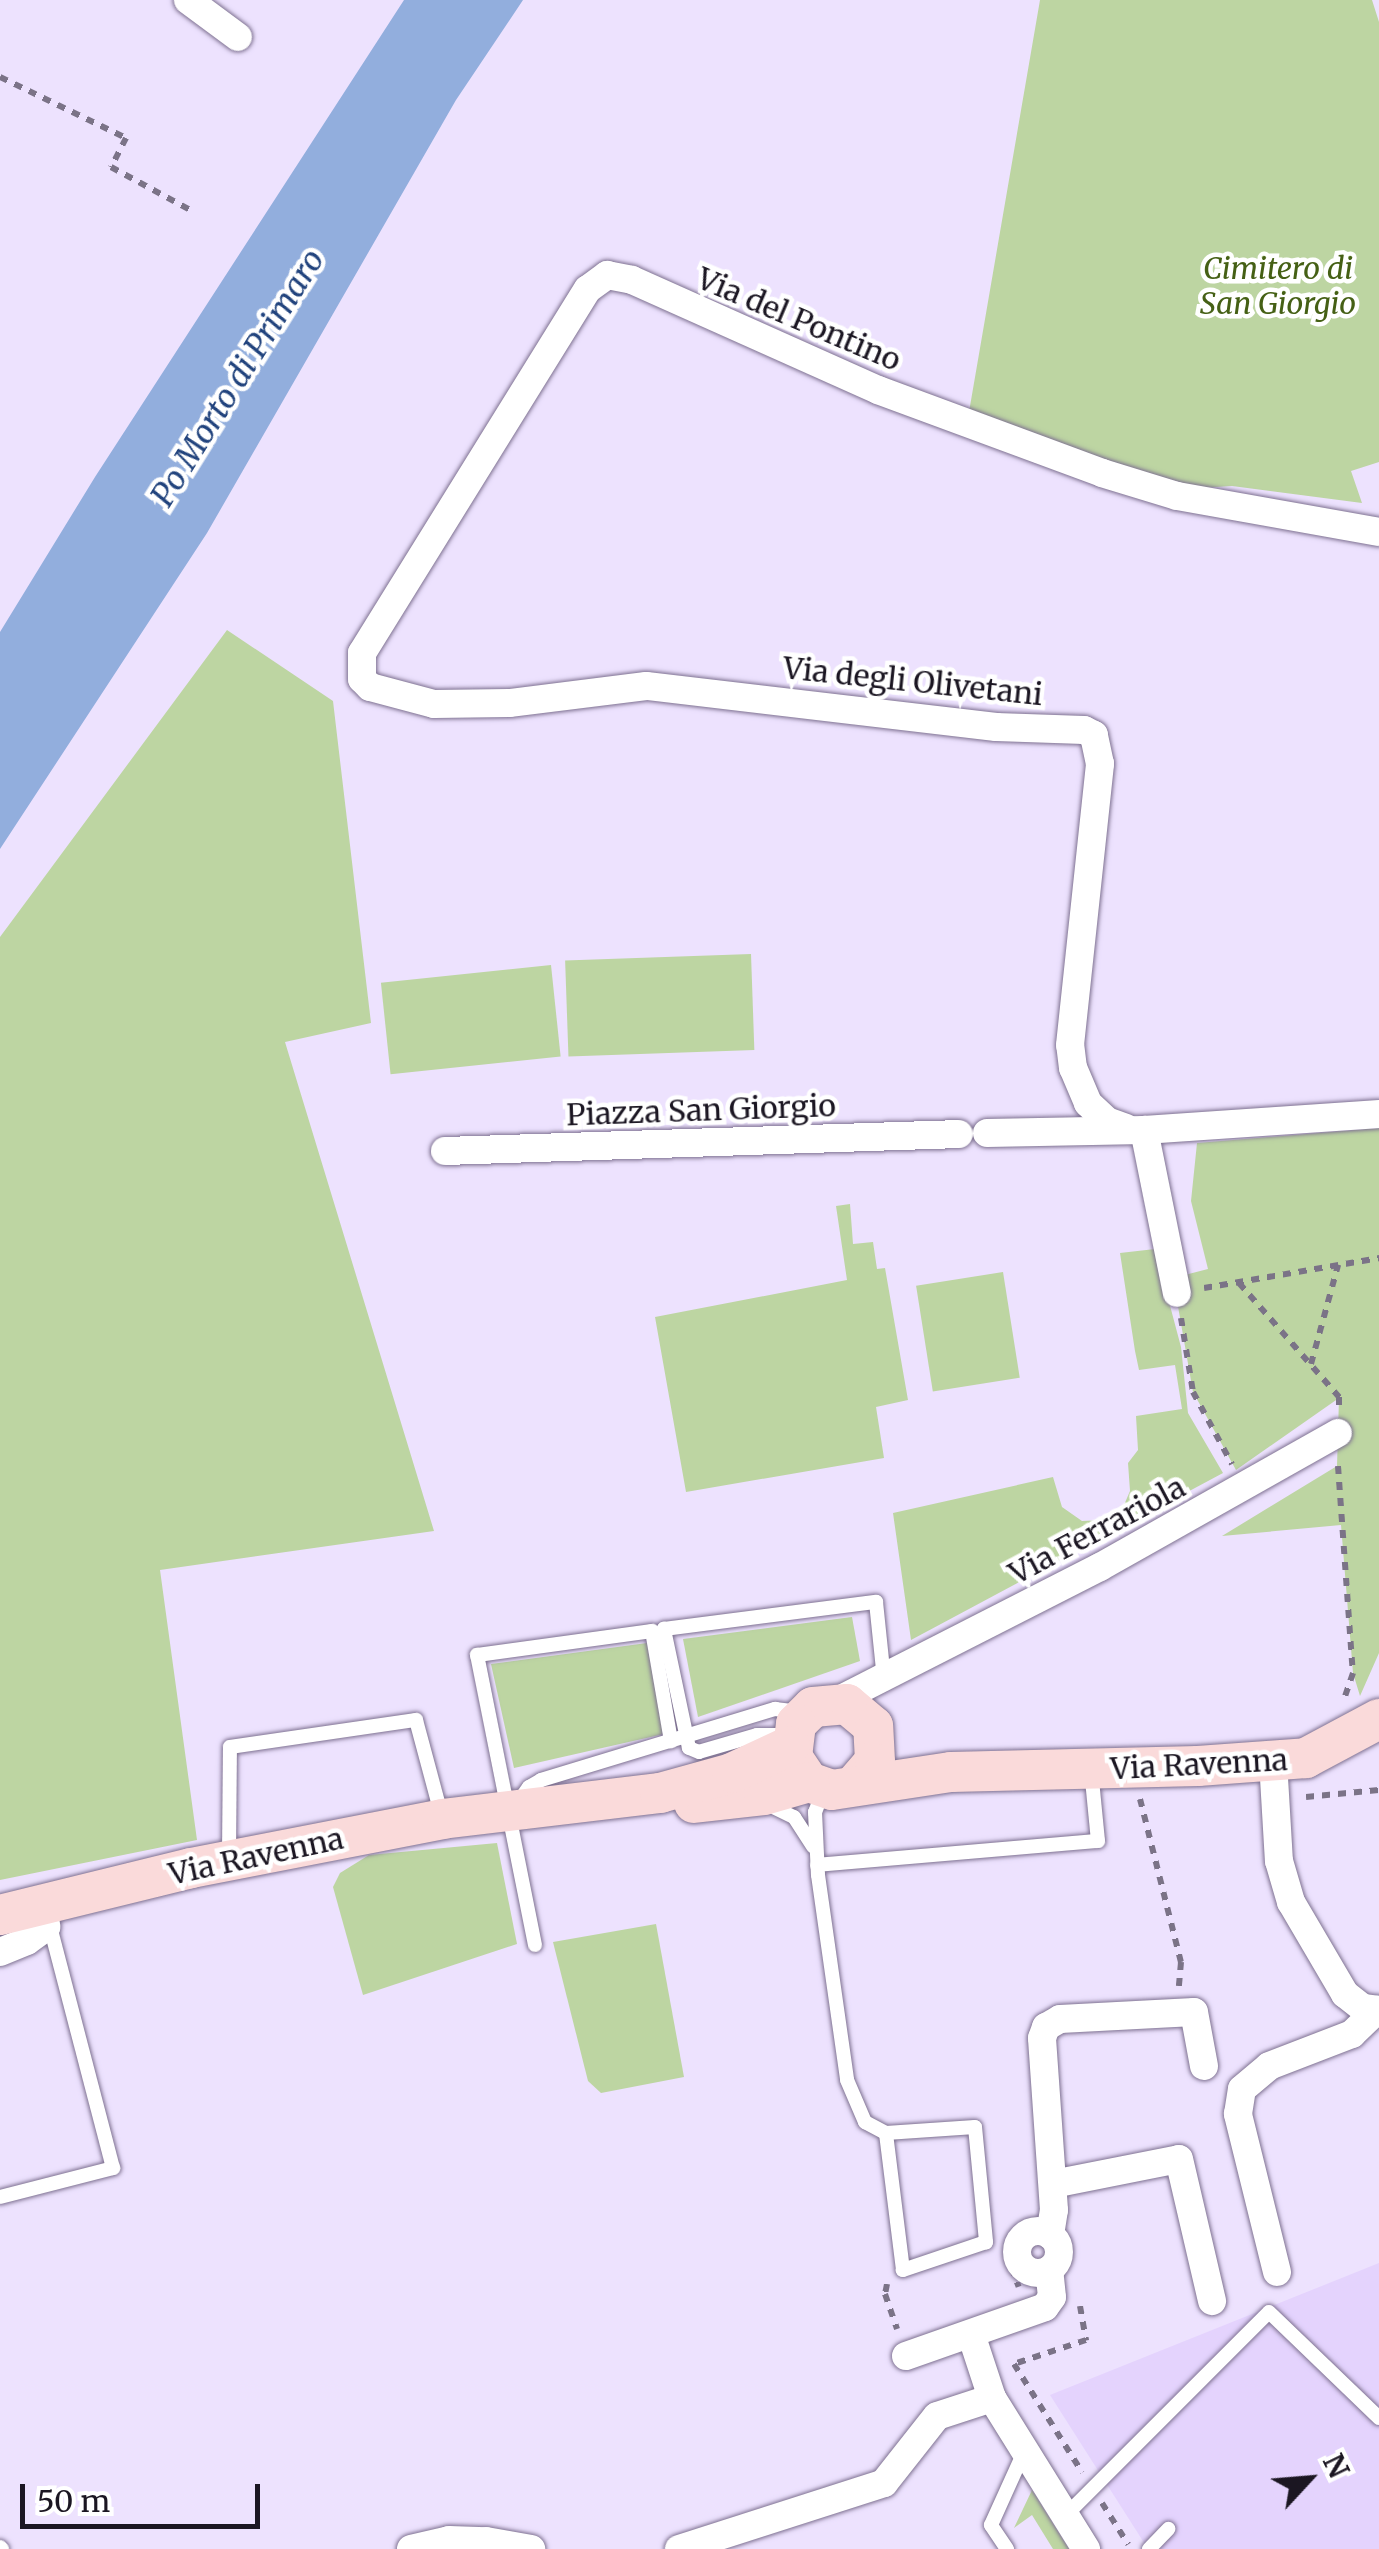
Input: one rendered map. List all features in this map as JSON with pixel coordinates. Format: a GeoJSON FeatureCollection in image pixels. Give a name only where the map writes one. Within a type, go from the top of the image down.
{"type":"FeatureCollection","features":[{"type":"Feature","properties":{"kind":"main road","name":"Via Ravenna"},"geometry":{"type":"LineString","coordinates":[[580,1806],[662,1808],[713,1803],[841,1779],[952,1772],[1091,1770],[1274,1780],[1365,1715]]}},
{"type":"Feature","properties":{"kind":"main road","name":"Via Ravenna"},"geometry":{"type":"LineString","coordinates":[[1,1924],[229,1860],[442,1819],[580,1806],[699,1783],[817,1723],[876,1737],[841,1779]]}},
{"type":"Feature","properties":{"kind":"main road"},"geometry":{"type":"LineString","coordinates":[[817,1723],[796,1768],[841,1779]]}},
{"type":"Feature","properties":{"kind":"street"},"geometry":{"type":"LineString","coordinates":[[188,0],[238,37]]}},
{"type":"Feature","properties":{"kind":"street","name":"Via del Pontino"},"geometry":{"type":"LineString","coordinates":[[373,632],[588,289],[607,275],[632,280],[860,382],[1102,473],[1178,496],[1379,532]]}},
{"type":"Feature","properties":{"kind":"street","name":"Via degli Olivetani"},"geometry":{"type":"LineString","coordinates":[[373,632],[362,654],[362,679],[370,687],[412,702],[510,702],[646,686],[996,727],[1084,730],[1094,735],[1101,751],[1071,1059],[1094,1110],[1135,1129]]}},
{"type":"Feature","properties":{"kind":"street","name":"Piazza San Giorgio"},"geometry":{"type":"LineString","coordinates":[[445,1152],[1135,1129],[1379,1114]]}},
{"type":"Feature","properties":{"kind":"street"},"geometry":{"type":"LineString","coordinates":[[1135,1129],[1176,1293]]}},
{"type":"Feature","properties":{"kind":"street","name":"Via Ferrariola"},"geometry":{"type":"LineString","coordinates":[[884,1681],[1338,1433]]}},
{"type":"Feature","properties":{"kind":"street"},"geometry":{"type":"LineString","coordinates":[[817,1723],[884,1681]]}},
{"type":"Feature","properties":{"kind":"street"},"geometry":{"type":"LineString","coordinates":[[1274,1780],[1280,1873],[1291,1902],[1345,1994],[1363,2008],[1378,2010]]}},
{"type":"Feature","properties":{"kind":"street"},"geometry":{"type":"LineString","coordinates":[[1277,2272],[1238,2114],[1242,2089],[1269,2066],[1352,2034],[1378,2010]]}},
{"type":"Feature","properties":{"kind":"street"},"geometry":{"type":"LineString","coordinates":[[906,2356],[1028,2314],[1050,2302],[1049,2270],[1059,2252],[1050,2234],[1053,2184],[1042,2038],[1050,2023],[1194,2012],[1204,2066]]}},
{"type":"Feature","properties":{"kind":"street"},"geometry":{"type":"LineString","coordinates":[[1053,2184],[1180,2159],[1212,2301]]}},
{"type":"Feature","properties":{"kind":"street"},"geometry":{"type":"LineString","coordinates":[[971,2334],[992,2398],[1086,2549]]}},
{"type":"Feature","properties":{"kind":"street"},"geometry":{"type":"LineString","coordinates":[[679,2549],[884,2483],[938,2416],[992,2398]]}},
{"type":"Feature","properties":{"kind":"street"},"geometry":{"type":"LineString","coordinates":[[411,2549],[450,2540],[486,2540],[531,2549]]}},
{"type":"Feature","properties":{"kind":"lane"},"geometry":{"type":"LineString","coordinates":[[678,1739],[664,1629],[876,1602],[884,1681]]}},
{"type":"Feature","properties":{"kind":"lane"},"geometry":{"type":"LineString","coordinates":[[535,1945],[512,1812],[476,1655],[652,1631],[678,1739],[689,1748],[699,1752],[817,1723]]}},
{"type":"Feature","properties":{"kind":"lane"},"geometry":{"type":"LineString","coordinates":[[512,1812],[521,1795],[540,1780],[775,1709],[817,1723]]}},
{"type":"Feature","properties":{"kind":"lane"},"geometry":{"type":"LineString","coordinates":[[229,1860],[230,1746],[416,1720],[442,1819]]}},
{"type":"Feature","properties":{"kind":"lane","name":"Via Ravenna"},"geometry":{"type":"LineString","coordinates":[[817,1860],[1098,1841],[1091,1770]]}},
{"type":"Feature","properties":{"kind":"lane","name":"Via Ravenna"},"geometry":{"type":"LineString","coordinates":[[841,1779],[815,1812],[817,1860],[849,2092],[865,2122],[886,2133]]}},
{"type":"Feature","properties":{"kind":"lane","name":"Via Ravenna"},"geometry":{"type":"LineString","coordinates":[[662,1808],[779,1807],[800,1824],[817,1860]]}},
{"type":"Feature","properties":{"kind":"lane"},"geometry":{"type":"LineString","coordinates":[[0,2197],[113,2168],[46,1910]]}},
{"type":"Feature","properties":{"kind":"lane"},"geometry":{"type":"LineString","coordinates":[[976,2127],[986,2242],[903,2270],[886,2133],[976,2127]]}},
{"type":"Feature","properties":{"kind":"lane"},"geometry":{"type":"LineString","coordinates":[[1065,2516],[1270,2312],[1379,2418]]}},
{"type":"Feature","properties":{"kind":"lane"},"geometry":{"type":"LineString","coordinates":[[1006,2549],[991,2525],[1024,2451]]}},
{"type":"Feature","properties":{"kind":"lane"},"geometry":{"type":"LineString","coordinates":[[1149,2549],[1168,2528]]}},
{"type":"Feature","properties":{"kind":"path"},"geometry":{"type":"LineString","coordinates":[[0,77],[126,138],[111,167],[192,211]]}},
{"type":"Feature","properties":{"kind":"path"},"geometry":{"type":"LineString","coordinates":[[1246,1486],[1192,1392],[1176,1293],[1379,1258]]}},
{"type":"Feature","properties":{"kind":"path"},"geometry":{"type":"LineString","coordinates":[[1311,1365],[1338,1265]]}},
{"type":"Feature","properties":{"kind":"path"},"geometry":{"type":"LineString","coordinates":[[1239,1282],[1339,1397],[1353,1673],[1365,1715]]}},
{"type":"Feature","properties":{"kind":"path"},"geometry":{"type":"LineString","coordinates":[[1274,1780],[1379,1790]]}},
{"type":"Feature","properties":{"kind":"path"},"geometry":{"type":"LineString","coordinates":[[1139,1797],[1182,1971],[1180,1984],[1169,1992]]}},
{"type":"Feature","properties":{"kind":"path"},"geometry":{"type":"LineString","coordinates":[[1006,2242],[1008,2266],[1028,2314]]}},
{"type":"Feature","properties":{"kind":"path"},"geometry":{"type":"LineString","coordinates":[[903,2270],[884,2290],[906,2356]]}},
{"type":"Feature","properties":{"kind":"path"},"geometry":{"type":"LineString","coordinates":[[1092,2488],[1131,2549]]}},
{"type":"Feature","properties":{"kind":"shaded area"},"geometry":{"type":"Polygon","coordinates":[[[1379,2263],[1379,2549],[1148,2549],[1050,2395],[1379,2263]]]}},
{"type":"Feature","properties":{"kind":"green space","name":"Cimitero di San Giorgio"},"geometry":{"type":"Polygon","coordinates":[[[1040,0],[1372,0],[1379,22],[1379,462],[1351,471],[1362,503],[1232,486],[1200,488],[1095,458],[969,412],[1040,0]]]}},
{"type":"Feature","properties":{"kind":"green space"},"geometry":{"type":"Polygon","coordinates":[[[227,630],[333,701],[371,1023],[285,1042],[434,1531],[160,1570],[197,1840],[0,1880],[0,937],[227,630]]]}},
{"type":"Feature","properties":{"kind":"green space"},"geometry":{"type":"Polygon","coordinates":[[[751,954],[754,1050],[568,1056],[565,960],[751,954]]]}},
{"type":"Feature","properties":{"kind":"green space"},"geometry":{"type":"Polygon","coordinates":[[[551,965],[561,1056],[391,1074],[381,983],[551,965]]]}},
{"type":"Feature","properties":{"kind":"green space"},"geometry":{"type":"Polygon","coordinates":[[[1379,1128],[1379,1653],[1360,1696],[1353,1673],[1341,1525],[1222,1536],[1337,1466],[1339,1398],[1236,1470],[1193,1392],[1173,1278],[1208,1269],[1191,1201],[1197,1143],[1379,1128]]]}},
{"type":"Feature","properties":{"kind":"green space"},"geometry":{"type":"Polygon","coordinates":[[[850,1204],[853,1244],[873,1242],[877,1269],[885,1268],[908,1400],[876,1407],[884,1458],[686,1492],[655,1317],[847,1280],[836,1206],[850,1204]]]}},
{"type":"Feature","properties":{"kind":"green space"},"geometry":{"type":"Polygon","coordinates":[[[1155,1249],[1181,1347],[1188,1413],[1223,1473],[911,1640],[893,1513],[1053,1477],[1062,1507],[1082,1521],[1105,1520],[1124,1505],[1130,1491],[1128,1463],[1138,1450],[1136,1416],[1182,1409],[1175,1365],[1139,1370],[1135,1351],[1120,1253],[1155,1249]]]}},
{"type":"Feature","properties":{"kind":"green space"},"geometry":{"type":"Polygon","coordinates":[[[1003,1272],[1020,1378],[933,1391],[916,1286],[1003,1272]]]}},
{"type":"Feature","properties":{"kind":"green space"},"geometry":{"type":"Polygon","coordinates":[[[852,1617],[860,1661],[698,1717],[683,1639],[852,1617]]]}},
{"type":"Feature","properties":{"kind":"green space"},"geometry":{"type":"Polygon","coordinates":[[[647,1643],[664,1734],[514,1768],[491,1664],[647,1643]]]}},
{"type":"Feature","properties":{"kind":"green space"},"geometry":{"type":"Polygon","coordinates":[[[497,1843],[517,1944],[363,1995],[333,1887],[340,1873],[369,1855],[497,1843]]]}},
{"type":"Feature","properties":{"kind":"green space"},"geometry":{"type":"Polygon","coordinates":[[[656,1924],[684,2077],[601,2093],[588,2081],[553,1942],[656,1924]]]}},
{"type":"Feature","properties":{"kind":"green space"},"geometry":{"type":"Polygon","coordinates":[[[1032,2490],[1069,2549],[1053,2549],[1032,2515],[1014,2528],[1032,2490]]]}},
{"type":"Feature","properties":{"kind":"water","name":"Po Morto di Primaro"},"geometry":{"type":"Polygon","coordinates":[[[404,0],[523,0],[456,100],[207,533],[0,849],[0,632],[95,477],[404,0]]]}}]}
